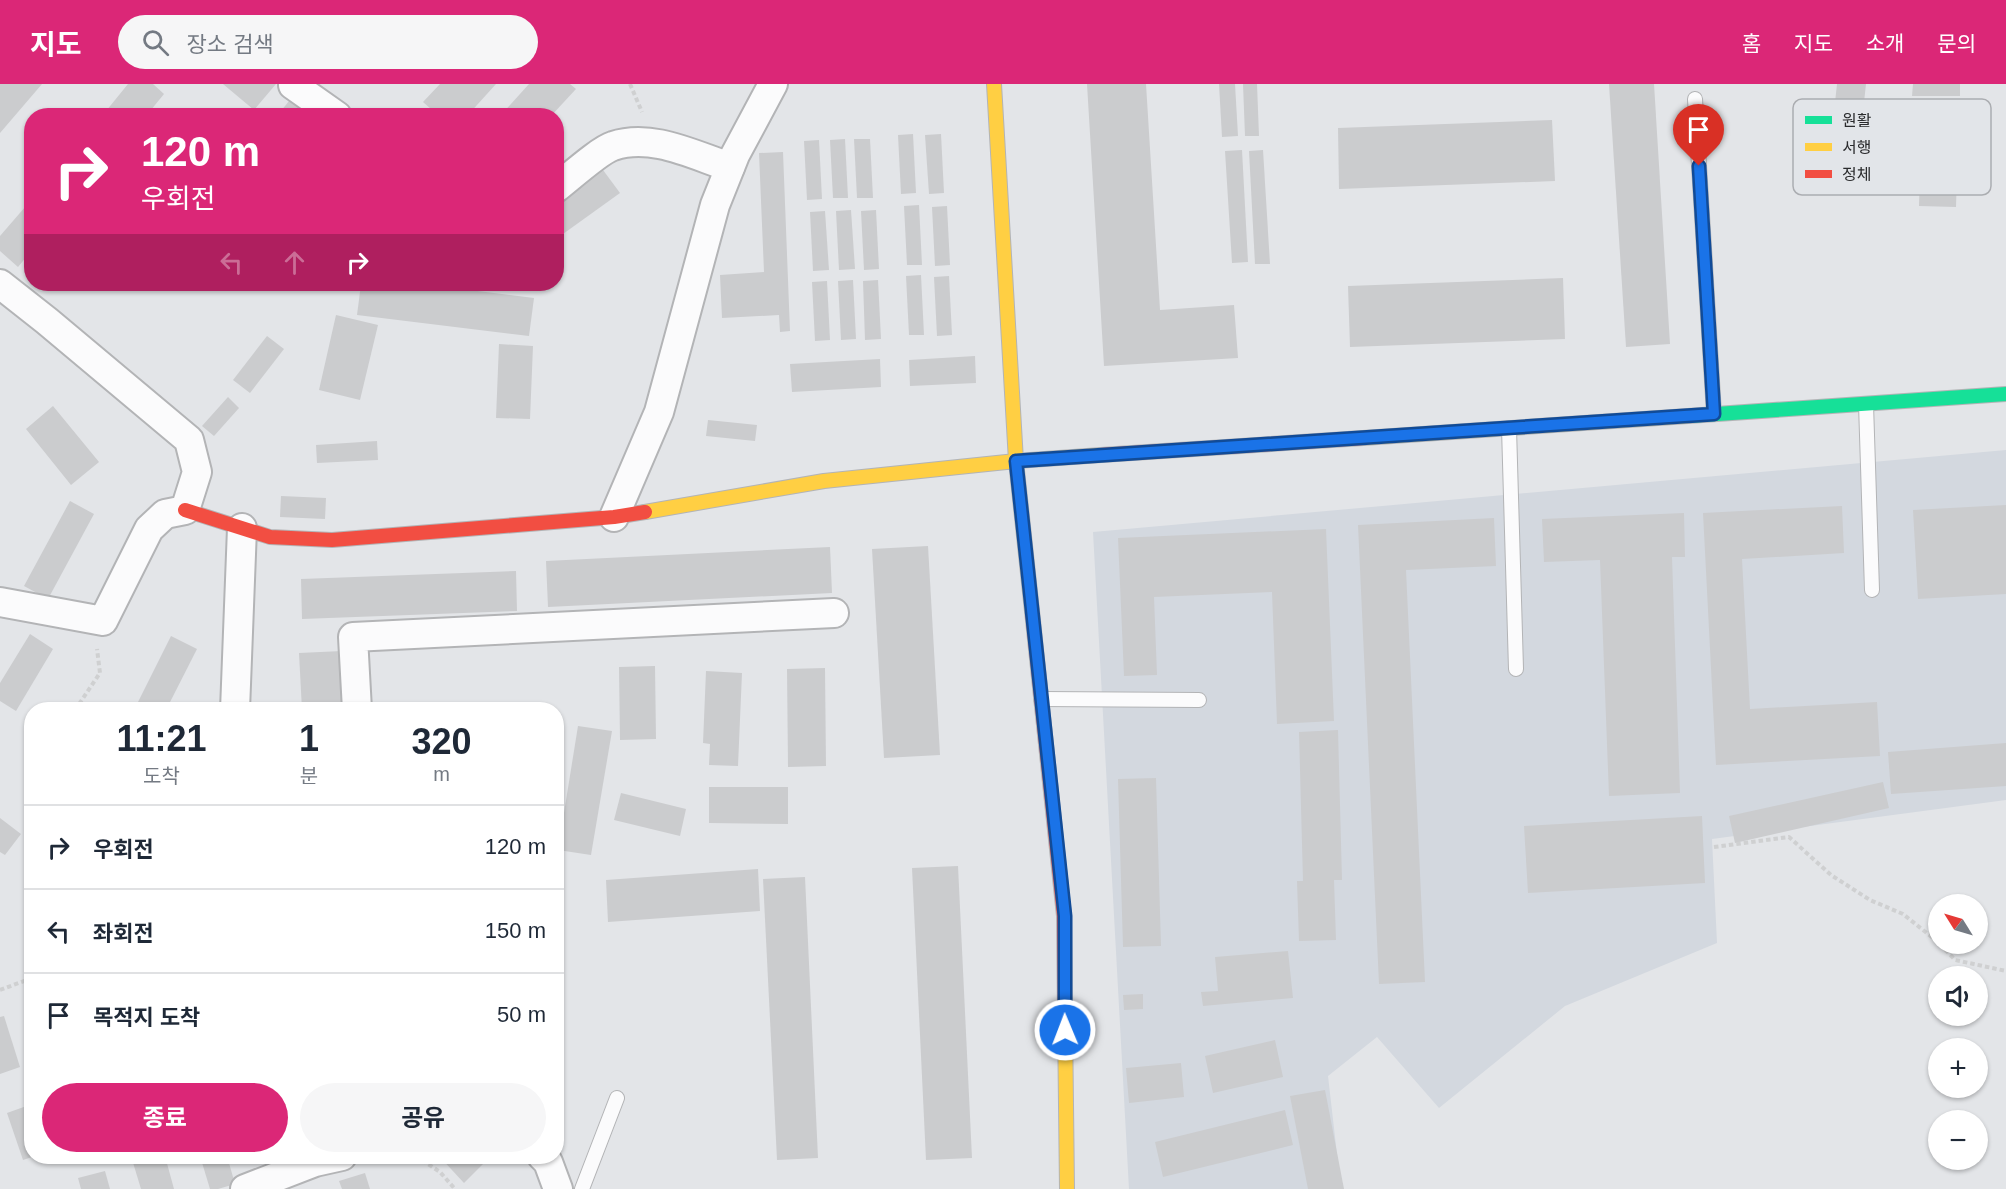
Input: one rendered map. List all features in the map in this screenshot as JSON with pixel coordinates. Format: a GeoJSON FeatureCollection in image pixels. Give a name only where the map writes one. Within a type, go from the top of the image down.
{"type":"FeatureCollection","features":[{"type":"Feature","properties":{"kind":"street"},"geometry":{"type":"LineString","coordinates":[[614,517],[659,412],[715,205],[735,154],[773,84]]}},
{"type":"Feature","properties":{"kind":"street"},"geometry":{"type":"LineString","coordinates":[[994,84],[1016,461],[1065,916],[1067,1189]]}},
{"type":"Feature","properties":{"kind":"street"},"geometry":{"type":"LineString","coordinates":[[293,85],[326,108]]}},
{"type":"Feature","properties":{"kind":"street"},"geometry":{"type":"LineString","coordinates":[[564,182],[611,147],[635,141],[656,142],[730,167]]}},
{"type":"Feature","properties":{"kind":"street"},"geometry":{"type":"LineString","coordinates":[[0,284],[189,440],[197,471],[185,510]]}},
{"type":"Feature","properties":{"kind":"street"},"geometry":{"type":"LineString","coordinates":[[0,602],[103,621],[149,529],[165,514],[185,510],[270,537],[332,540],[614,517],[824,481],[1016,461],[2006,394]]}},
{"type":"Feature","properties":{"kind":"street"},"geometry":{"type":"LineString","coordinates":[[235,702],[242,528]]}},
{"type":"Feature","properties":{"kind":"street"},"geometry":{"type":"LineString","coordinates":[[357,702],[353,637],[834,613]]}},
{"type":"Feature","properties":{"kind":"street"},"geometry":{"type":"LineString","coordinates":[[245,1189],[310,1164]]}},
{"type":"Feature","properties":{"kind":"street"},"geometry":{"type":"LineString","coordinates":[[549,1164],[558,1189]]}},
{"type":"Feature","properties":{"kind":"lane"},"geometry":{"type":"LineString","coordinates":[[1695,99],[1714,414]]}},
{"type":"Feature","properties":{"kind":"lane"},"geometry":{"type":"LineString","coordinates":[[1866,404],[1872,590]]}},
{"type":"Feature","properties":{"kind":"lane"},"geometry":{"type":"LineString","coordinates":[[1509,428],[1516,669]]}},
{"type":"Feature","properties":{"kind":"lane"},"geometry":{"type":"LineString","coordinates":[[1041,699],[1199,700]]}},
{"type":"Feature","properties":{"kind":"lane"},"geometry":{"type":"LineString","coordinates":[[582,1189],[617,1098]]}},
{"type":"Feature","properties":{"kind":"path"},"geometry":{"type":"LineString","coordinates":[[80,702],[100,673],[97,649],[103,621]]}},
{"type":"Feature","properties":{"kind":"path"},"geometry":{"type":"LineString","coordinates":[[1714,847],[1789,837],[1832,875],[1870,900],[1904,914],[1928,934]]}},
{"type":"Feature","properties":{"kind":"path"},"geometry":{"type":"LineString","coordinates":[[1950,954],[1956,960],[2006,970]]}},
{"type":"Feature","properties":{"kind":"path"},"geometry":{"type":"LineString","coordinates":[[0,990],[24,981]]}},
{"type":"Feature","properties":{"kind":"path"},"geometry":{"type":"LineString","coordinates":[[428,1164],[440,1172],[455,1189]]}},
{"type":"Feature","properties":{"kind":"shaded area"},"geometry":{"type":"Polygon","coordinates":[[[2006,450],[2006,800],[1712,839],[1717,943],[1565,1006],[1439,1108],[1377,1037],[1328,1076],[1341,1189],[1129,1189],[1093,532],[2006,450]]]}},
{"type":"Feature","properties":{"kind":"building"},"geometry":{"type":"Polygon","coordinates":[[[0,84],[42,84],[0,133],[0,84]]]}},
{"type":"Feature","properties":{"kind":"building"},"geometry":{"type":"Polygon","coordinates":[[[128,84],[153,84],[164,94],[153,108],[108,108],[128,84]]]}},
{"type":"Feature","properties":{"kind":"building"},"geometry":{"type":"Polygon","coordinates":[[[223,84],[276,84],[256,108],[252,108],[223,84]]]}},
{"type":"Feature","properties":{"kind":"building"},"geometry":{"type":"Polygon","coordinates":[[[440,84],[496,84],[474,108],[430,108],[423,102],[440,84]]]}},
{"type":"Feature","properties":{"kind":"building"},"geometry":{"type":"Polygon","coordinates":[[[529,84],[570,84],[576,89],[558,108],[507,108],[529,84]]]}},
{"type":"Feature","properties":{"kind":"building"},"geometry":{"type":"Polygon","coordinates":[[[1087,84],[1146,84],[1160,310],[1234,305],[1238,358],[1104,366],[1087,84]]]}},
{"type":"Feature","properties":{"kind":"building"},"geometry":{"type":"Polygon","coordinates":[[[1219,84],[1235,84],[1238,136],[1222,137],[1219,84]]]}},
{"type":"Feature","properties":{"kind":"building"},"geometry":{"type":"Polygon","coordinates":[[[1243,84],[1257,84],[1259,136],[1245,136],[1243,84]]]}},
{"type":"Feature","properties":{"kind":"building"},"geometry":{"type":"Polygon","coordinates":[[[1609,84],[1654,84],[1670,344],[1626,347],[1609,84]]]}},
{"type":"Feature","properties":{"kind":"building"},"geometry":{"type":"Polygon","coordinates":[[[1837,84],[1866,84],[1864,99],[1835,99],[1837,84]]]}},
{"type":"Feature","properties":{"kind":"building"},"geometry":{"type":"Polygon","coordinates":[[[1913,84],[1960,84],[1960,96],[1912,96],[1913,84]]]}},
{"type":"Feature","properties":{"kind":"building"},"geometry":{"type":"Polygon","coordinates":[[[293,96],[307,108],[283,108],[293,96]]]}},
{"type":"Feature","properties":{"kind":"building"},"geometry":{"type":"Polygon","coordinates":[[[1552,120],[1555,181],[1339,189],[1338,128],[1552,120]]]}},
{"type":"Feature","properties":{"kind":"building"},"geometry":{"type":"Polygon","coordinates":[[[913,134],[916,193],[901,194],[898,135],[913,134]]]}},
{"type":"Feature","properties":{"kind":"building"},"geometry":{"type":"Polygon","coordinates":[[[941,134],[944,193],[929,194],[925,135],[941,134]]]}},
{"type":"Feature","properties":{"kind":"building"},"geometry":{"type":"Polygon","coordinates":[[[845,139],[848,198],[833,198],[830,140],[845,139]]]}},
{"type":"Feature","properties":{"kind":"building"},"geometry":{"type":"Polygon","coordinates":[[[854,139],[870,139],[873,198],[857,198],[854,139]]]}},
{"type":"Feature","properties":{"kind":"building"},"geometry":{"type":"Polygon","coordinates":[[[819,140],[822,199],[807,200],[804,141],[819,140]]]}},
{"type":"Feature","properties":{"kind":"building"},"geometry":{"type":"Polygon","coordinates":[[[1242,150],[1248,262],[1232,263],[1225,151],[1242,150]]]}},
{"type":"Feature","properties":{"kind":"building"},"geometry":{"type":"Polygon","coordinates":[[[1263,150],[1270,264],[1255,264],[1249,151],[1263,150]]]}},
{"type":"Feature","properties":{"kind":"building"},"geometry":{"type":"Polygon","coordinates":[[[783,152],[790,331],[780,332],[779,315],[722,318],[720,275],[764,272],[759,153],[783,152]]]}},
{"type":"Feature","properties":{"kind":"building"},"geometry":{"type":"Polygon","coordinates":[[[603,170],[620,193],[564,233],[564,197],[603,170]]]}},
{"type":"Feature","properties":{"kind":"building"},"geometry":{"type":"Polygon","coordinates":[[[1919,195],[1956,195],[1956,207],[1919,206],[1919,195]]]}},
{"type":"Feature","properties":{"kind":"building"},"geometry":{"type":"Polygon","coordinates":[[[919,205],[922,265],[907,265],[904,206],[919,205]]]}},
{"type":"Feature","properties":{"kind":"building"},"geometry":{"type":"Polygon","coordinates":[[[947,206],[950,265],[935,266],[932,207],[947,206]]]}},
{"type":"Feature","properties":{"kind":"building"},"geometry":{"type":"Polygon","coordinates":[[[24,208],[24,260],[18,267],[0,251],[0,236],[24,208]]]}},
{"type":"Feature","properties":{"kind":"building"},"geometry":{"type":"Polygon","coordinates":[[[851,210],[855,269],[839,270],[836,211],[851,210]]]}},
{"type":"Feature","properties":{"kind":"building"},"geometry":{"type":"Polygon","coordinates":[[[876,210],[879,269],[864,270],[861,211],[876,210]]]}},
{"type":"Feature","properties":{"kind":"building"},"geometry":{"type":"Polygon","coordinates":[[[825,211],[829,270],[813,271],[810,212],[825,211]]]}},
{"type":"Feature","properties":{"kind":"building"},"geometry":{"type":"Polygon","coordinates":[[[921,275],[924,335],[909,335],[906,276],[921,275]]]}},
{"type":"Feature","properties":{"kind":"building"},"geometry":{"type":"Polygon","coordinates":[[[949,276],[952,335],[937,336],[934,277],[949,276]]]}},
{"type":"Feature","properties":{"kind":"building"},"geometry":{"type":"Polygon","coordinates":[[[1563,278],[1565,339],[1350,347],[1348,286],[1563,278]]]}},
{"type":"Feature","properties":{"kind":"building"},"geometry":{"type":"Polygon","coordinates":[[[853,280],[856,339],[841,340],[838,281],[853,280]]]}},
{"type":"Feature","properties":{"kind":"building"},"geometry":{"type":"Polygon","coordinates":[[[878,280],[881,339],[865,340],[863,281],[878,280]]]}},
{"type":"Feature","properties":{"kind":"building"},"geometry":{"type":"Polygon","coordinates":[[[827,281],[830,340],[815,341],[812,282],[827,281]]]}},
{"type":"Feature","properties":{"kind":"building"},"geometry":{"type":"Polygon","coordinates":[[[360,291],[478,291],[534,298],[529,336],[357,315],[360,291]]]}},
{"type":"Feature","properties":{"kind":"building"},"geometry":{"type":"Polygon","coordinates":[[[336,315],[378,325],[360,400],[319,390],[336,315]]]}},
{"type":"Feature","properties":{"kind":"building"},"geometry":{"type":"Polygon","coordinates":[[[267,336],[284,349],[250,393],[233,380],[267,336]]]}},
{"type":"Feature","properties":{"kind":"building"},"geometry":{"type":"Polygon","coordinates":[[[499,344],[533,346],[530,419],[496,418],[499,344]]]}},
{"type":"Feature","properties":{"kind":"building"},"geometry":{"type":"Polygon","coordinates":[[[975,356],[976,383],[910,386],[909,360],[975,356]]]}},
{"type":"Feature","properties":{"kind":"building"},"geometry":{"type":"Polygon","coordinates":[[[880,359],[881,387],[792,392],[790,364],[880,359]]]}},
{"type":"Feature","properties":{"kind":"building"},"geometry":{"type":"Polygon","coordinates":[[[228,397],[239,408],[214,436],[202,426],[228,397]]]}},
{"type":"Feature","properties":{"kind":"building"},"geometry":{"type":"Polygon","coordinates":[[[53,406],[99,462],[71,485],[26,429],[53,406]]]}},
{"type":"Feature","properties":{"kind":"building"},"geometry":{"type":"Polygon","coordinates":[[[708,420],[757,425],[755,441],[706,436],[708,420]]]}},
{"type":"Feature","properties":{"kind":"building"},"geometry":{"type":"Polygon","coordinates":[[[377,441],[378,460],[317,463],[316,445],[377,441]]]}},
{"type":"Feature","properties":{"kind":"building"},"geometry":{"type":"Polygon","coordinates":[[[281,496],[326,498],[325,519],[280,517],[281,496]]]}},
{"type":"Feature","properties":{"kind":"building"},"geometry":{"type":"Polygon","coordinates":[[[70,501],[94,514],[48,599],[24,586],[70,501]]]}},
{"type":"Feature","properties":{"kind":"building"},"geometry":{"type":"Polygon","coordinates":[[[2006,505],[2006,594],[1918,599],[1913,510],[2006,505]]]}},
{"type":"Feature","properties":{"kind":"building"},"geometry":{"type":"Polygon","coordinates":[[[1842,506],[1844,553],[1742,559],[1750,709],[1877,702],[1880,756],[1716,765],[1703,513],[1842,506]]]}},
{"type":"Feature","properties":{"kind":"building"},"geometry":{"type":"Polygon","coordinates":[[[1684,513],[1685,557],[1672,557],[1680,793],[1609,796],[1600,560],[1544,562],[1542,519],[1684,513]]]}},
{"type":"Feature","properties":{"kind":"building"},"geometry":{"type":"Polygon","coordinates":[[[1494,518],[1496,566],[1406,570],[1425,982],[1379,984],[1358,525],[1494,518]]]}},
{"type":"Feature","properties":{"kind":"building"},"geometry":{"type":"Polygon","coordinates":[[[1326,529],[1334,721],[1277,724],[1272,592],[1154,597],[1157,675],[1124,676],[1118,538],[1326,529]]]}},
{"type":"Feature","properties":{"kind":"building"},"geometry":{"type":"Polygon","coordinates":[[[928,546],[940,755],[884,758],[872,549],[928,546]]]}},
{"type":"Feature","properties":{"kind":"building"},"geometry":{"type":"Polygon","coordinates":[[[830,547],[832,593],[548,607],[546,561],[830,547]]]}},
{"type":"Feature","properties":{"kind":"building"},"geometry":{"type":"Polygon","coordinates":[[[516,571],[517,611],[302,619],[301,579],[516,571]]]}},
{"type":"Feature","properties":{"kind":"building"},"geometry":{"type":"Polygon","coordinates":[[[30,634],[53,649],[16,711],[0,701],[0,683],[30,634]]]}},
{"type":"Feature","properties":{"kind":"building"},"geometry":{"type":"Polygon","coordinates":[[[171,636],[197,649],[170,702],[138,702],[171,636]]]}},
{"type":"Feature","properties":{"kind":"building"},"geometry":{"type":"Polygon","coordinates":[[[342,651],[345,702],[302,702],[299,653],[342,651]]]}},
{"type":"Feature","properties":{"kind":"building"},"geometry":{"type":"Polygon","coordinates":[[[655,666],[656,739],[620,740],[619,667],[655,666]]]}},
{"type":"Feature","properties":{"kind":"building"},"geometry":{"type":"Polygon","coordinates":[[[825,668],[826,766],[788,767],[787,669],[825,668]]]}},
{"type":"Feature","properties":{"kind":"building"},"geometry":{"type":"Polygon","coordinates":[[[706,671],[742,673],[738,766],[709,765],[710,744],[703,743],[706,671]]]}},
{"type":"Feature","properties":{"kind":"building"},"geometry":{"type":"Polygon","coordinates":[[[578,726],[612,731],[591,855],[564,851],[564,813],[578,726]]]}},
{"type":"Feature","properties":{"kind":"building"},"geometry":{"type":"Polygon","coordinates":[[[1338,730],[1342,880],[1334,880],[1336,940],[1299,941],[1297,881],[1303,881],[1299,732],[1338,730]]]}},
{"type":"Feature","properties":{"kind":"building"},"geometry":{"type":"Polygon","coordinates":[[[2006,743],[2006,786],[1891,794],[1888,752],[2006,743]]]}},
{"type":"Feature","properties":{"kind":"building"},"geometry":{"type":"Polygon","coordinates":[[[1156,778],[1161,946],[1123,947],[1118,779],[1156,778]]]}},
{"type":"Feature","properties":{"kind":"building"},"geometry":{"type":"Polygon","coordinates":[[[1883,782],[1889,808],[1735,843],[1729,816],[1883,782]]]}},
{"type":"Feature","properties":{"kind":"building"},"geometry":{"type":"Polygon","coordinates":[[[709,787],[788,787],[788,824],[709,823],[709,787]]]}},
{"type":"Feature","properties":{"kind":"building"},"geometry":{"type":"Polygon","coordinates":[[[621,793],[686,809],[680,836],[614,820],[621,793]]]}},
{"type":"Feature","properties":{"kind":"building"},"geometry":{"type":"Polygon","coordinates":[[[1702,816],[1705,883],[1528,893],[1524,826],[1702,816]]]}},
{"type":"Feature","properties":{"kind":"building"},"geometry":{"type":"Polygon","coordinates":[[[0,818],[21,834],[5,855],[0,852],[0,818]]]}},
{"type":"Feature","properties":{"kind":"building"},"geometry":{"type":"Polygon","coordinates":[[[958,866],[972,1158],[926,1160],[912,868],[958,866]]]}},
{"type":"Feature","properties":{"kind":"building"},"geometry":{"type":"Polygon","coordinates":[[[758,869],[760,911],[608,922],[606,880],[758,869]]]}},
{"type":"Feature","properties":{"kind":"building"},"geometry":{"type":"Polygon","coordinates":[[[805,877],[818,1158],[777,1160],[763,879],[805,877]]]}},
{"type":"Feature","properties":{"kind":"building"},"geometry":{"type":"Polygon","coordinates":[[[1288,951],[1293,998],[1203,1006],[1201,992],[1218,991],[1215,957],[1288,951]]]}},
{"type":"Feature","properties":{"kind":"building"},"geometry":{"type":"Polygon","coordinates":[[[1143,994],[1143,1009],[1124,1010],[1123,995],[1143,994]]]}},
{"type":"Feature","properties":{"kind":"building"},"geometry":{"type":"Polygon","coordinates":[[[4,1016],[20,1067],[0,1074],[0,1017],[4,1016]]]}},
{"type":"Feature","properties":{"kind":"building"},"geometry":{"type":"Polygon","coordinates":[[[1275,1040],[1283,1077],[1213,1093],[1205,1056],[1275,1040]]]}},
{"type":"Feature","properties":{"kind":"building"},"geometry":{"type":"Polygon","coordinates":[[[1181,1063],[1184,1097],[1129,1103],[1126,1068],[1181,1063]]]}},
{"type":"Feature","properties":{"kind":"building"},"geometry":{"type":"Polygon","coordinates":[[[1325,1090],[1344,1189],[1308,1189],[1290,1096],[1325,1090]]]}},
{"type":"Feature","properties":{"kind":"building"},"geometry":{"type":"Polygon","coordinates":[[[24,1107],[24,1160],[23,1160],[7,1113],[24,1107]]]}},
{"type":"Feature","properties":{"kind":"building"},"geometry":{"type":"Polygon","coordinates":[[[1285,1110],[1293,1145],[1163,1177],[1155,1142],[1285,1110]]]}},
{"type":"Feature","properties":{"kind":"building"},"geometry":{"type":"Polygon","coordinates":[[[133,1164],[167,1164],[174,1189],[141,1189],[133,1164]]]}},
{"type":"Feature","properties":{"kind":"building"},"geometry":{"type":"Polygon","coordinates":[[[202,1164],[229,1164],[235,1184],[210,1189],[202,1164]]]}},
{"type":"Feature","properties":{"kind":"building"},"geometry":{"type":"Polygon","coordinates":[[[267,1164],[277,1164],[269,1169],[267,1164]]]}},
{"type":"Feature","properties":{"kind":"building"},"geometry":{"type":"Polygon","coordinates":[[[446,1164],[483,1164],[464,1183],[446,1164]]]}},
{"type":"Feature","properties":{"kind":"building"},"geometry":{"type":"Polygon","coordinates":[[[105,1171],[110,1189],[81,1189],[78,1178],[105,1171]]]}},
{"type":"Feature","properties":{"kind":"building"},"geometry":{"type":"Polygon","coordinates":[[[365,1173],[370,1189],[342,1189],[339,1181],[365,1173]]]}},
{"type":"Feature","properties":{"kind":"traffic: fast"},"geometry":{"type":"LineString","coordinates":[[1688,416],[2006,394]]}},
{"type":"Feature","properties":{"kind":"traffic: slow"},"geometry":{"type":"LineString","coordinates":[[994,84],[1016,461],[1101,455]]}},
{"type":"Feature","properties":{"kind":"traffic: slow"},"geometry":{"type":"LineString","coordinates":[[1363,438],[1688,416]]}},
{"type":"Feature","properties":{"kind":"traffic: slow"},"geometry":{"type":"LineString","coordinates":[[645,512],[824,481],[1016,461],[1032,611]]}},
{"type":"Feature","properties":{"kind":"traffic: slow"},"geometry":{"type":"LineString","coordinates":[[1065,1020],[1067,1189]]}},
{"type":"Feature","properties":{"kind":"traffic: jam"},"geometry":{"type":"LineString","coordinates":[[1101,455],[1363,438]]}},
{"type":"Feature","properties":{"kind":"traffic: jam"},"geometry":{"type":"LineString","coordinates":[[185,510],[270,537],[332,540],[614,517],[645,512]]}},
{"type":"Feature","properties":{"kind":"traffic: jam"},"geometry":{"type":"LineString","coordinates":[[1032,611],[1064,916],[1065,1020]]}},
{"type":"Feature","properties":{"kind":"route"},"geometry":{"type":"LineString","coordinates":[[1065,1030],[1065,916],[1016,461],[1714,414],[1699,166]]}}]}
